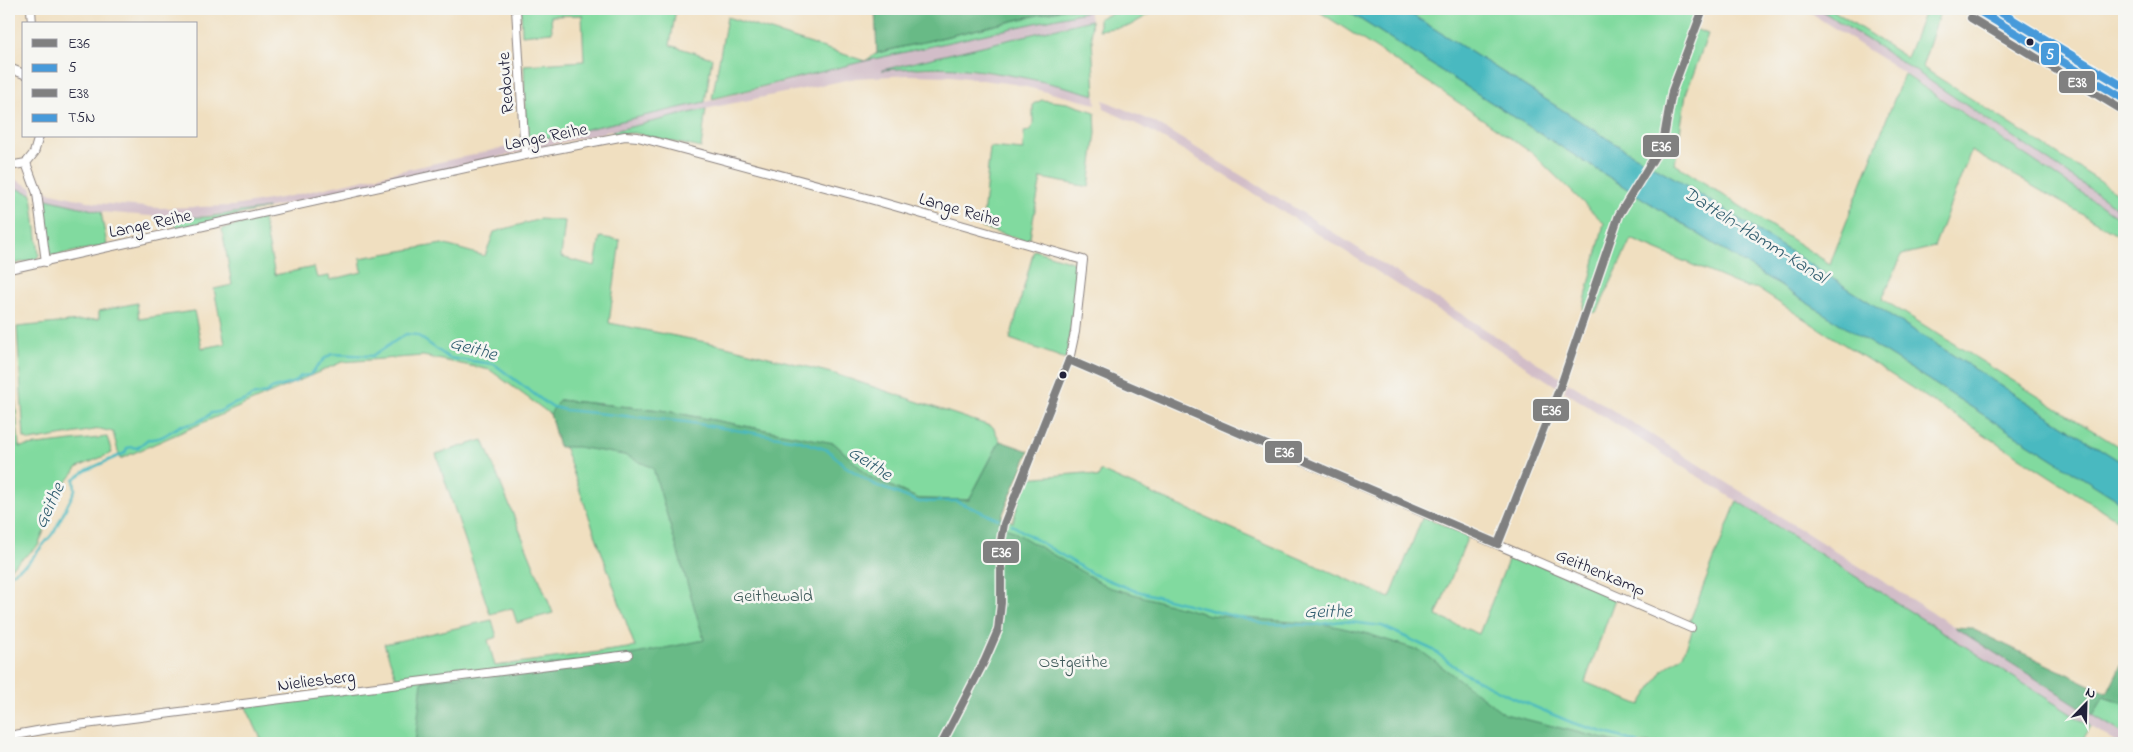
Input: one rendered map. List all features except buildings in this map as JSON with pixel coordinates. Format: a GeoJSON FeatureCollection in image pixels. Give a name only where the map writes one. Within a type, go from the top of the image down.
{"type":"FeatureCollection","features":[{"type":"Feature","properties":{"kind":"street"},"geometry":{"type":"LineString","coordinates":[[31,9],[32,22]]}},
{"type":"Feature","properties":{"kind":"street","name":"Redoute"},"geometry":{"type":"LineString","coordinates":[[516,9],[525,155]]}},
{"type":"Feature","properties":{"kind":"street"},"geometry":{"type":"LineString","coordinates":[[1498,544],[1562,382],[1619,215],[1666,136],[1672,91],[1703,9]]}},
{"type":"Feature","properties":{"kind":"street"},"geometry":{"type":"LineString","coordinates":[[1976,9],[2124,99]]}},
{"type":"Feature","properties":{"kind":"street"},"geometry":{"type":"LineString","coordinates":[[9,68],[22,73]]}},
{"type":"Feature","properties":{"kind":"street","name":"Lange Reihe"},"geometry":{"type":"LineString","coordinates":[[9,269],[525,155],[625,136],[638,137],[870,199],[1083,260],[1075,332],[1069,360]]}},
{"type":"Feature","properties":{"kind":"street"},"geometry":{"type":"LineString","coordinates":[[9,166],[26,163],[34,154],[38,138]]}},
{"type":"Feature","properties":{"kind":"street"},"geometry":{"type":"LineString","coordinates":[[26,163],[37,193],[46,262]]}},
{"type":"Feature","properties":{"kind":"street"},"geometry":{"type":"LineString","coordinates":[[942,743],[985,660],[998,630],[1001,603],[1001,541],[1004,524],[1069,360]]}},
{"type":"Feature","properties":{"kind":"street","name":"Geithenkamp"},"geometry":{"type":"LineString","coordinates":[[1069,360],[1691,628]]}},
{"type":"Feature","properties":{"kind":"street","name":"Nieliesberg"},"geometry":{"type":"LineString","coordinates":[[9,736],[72,726],[628,655]]}},
{"type":"Feature","properties":{"kind":"shaded area"},"geometry":{"type":"Polygon","coordinates":[[[1804,9],[1819,9],[1905,64],[2124,212],[2124,221],[1892,65],[1804,9]]]}},
{"type":"Feature","properties":{"kind":"shaded area"},"geometry":{"type":"Polygon","coordinates":[[[1089,11],[1091,20],[886,69],[954,68],[1015,76],[1095,95],[1096,104],[1014,84],[951,76],[909,75],[856,78],[710,108],[431,173],[268,208],[190,218],[174,218],[101,212],[42,198],[43,191],[96,203],[159,208],[234,206],[286,197],[705,102],[865,61],[1089,11]]]}},
{"type":"Feature","properties":{"kind":"shaded area"},"geometry":{"type":"Polygon","coordinates":[[[1103,100],[1154,122],[1298,210],[1563,379],[1559,388],[1295,219],[1188,153],[1149,130],[1104,109],[1103,100]]]}},
{"type":"Feature","properties":{"kind":"shaded area"},"geometry":{"type":"Polygon","coordinates":[[[9,176],[32,188],[32,194],[9,186],[9,176]]]}},
{"type":"Feature","properties":{"kind":"shaded area"},"geometry":{"type":"Polygon","coordinates":[[[1568,382],[2124,734],[2124,743],[2118,743],[2090,726],[1564,391],[1568,382]]]}},
{"type":"Feature","properties":{"kind":"green space"},"geometry":{"type":"Polygon","coordinates":[[[521,9],[676,9],[670,45],[712,58],[705,102],[526,143],[524,65],[584,61],[582,15],[551,16],[552,32],[522,35],[521,9]]]}},
{"type":"Feature","properties":{"kind":"green space"},"geometry":{"type":"Polygon","coordinates":[[[875,9],[1063,9],[877,53],[875,9]]]}},
{"type":"Feature","properties":{"kind":"green space"},"geometry":{"type":"Polygon","coordinates":[[[1063,9],[1089,9],[1089,11],[865,61],[877,53],[1063,9]]]}},
{"type":"Feature","properties":{"kind":"green space"},"geometry":{"type":"Polygon","coordinates":[[[1124,9],[1159,9],[1129,26],[1099,30],[1099,18],[1124,9]]]}},
{"type":"Feature","properties":{"kind":"green space"},"geometry":{"type":"Polygon","coordinates":[[[1315,9],[1344,9],[2124,504],[2124,524],[1756,288],[1747,288],[1631,239],[1599,308],[1595,313],[1583,309],[1604,223],[1532,153],[1440,90],[1315,9]]]}},
{"type":"Feature","properties":{"kind":"green space"},"geometry":{"type":"Polygon","coordinates":[[[1403,9],[1702,9],[1695,29],[1708,34],[1686,94],[1675,164],[1830,264],[1904,74],[2124,221],[2124,238],[1971,151],[1934,247],[1902,255],[1882,299],[2124,450],[2124,464],[1676,179],[1627,151],[1403,9]]]}},
{"type":"Feature","properties":{"kind":"green space"},"geometry":{"type":"Polygon","coordinates":[[[1819,9],[1831,9],[1907,58],[1926,9],[1941,9],[1922,67],[2124,197],[2124,212],[1905,64],[1819,9]]]}},
{"type":"Feature","properties":{"kind":"green space"},"geometry":{"type":"Polygon","coordinates":[[[727,17],[865,61],[712,99],[727,17]]]}},
{"type":"Feature","properties":{"kind":"green space"},"geometry":{"type":"Polygon","coordinates":[[[1091,20],[1095,95],[1026,78],[991,72],[937,67],[882,70],[1091,20]]]}},
{"type":"Feature","properties":{"kind":"green space"},"geometry":{"type":"Polygon","coordinates":[[[1042,100],[1067,103],[1095,112],[1096,133],[1089,187],[1041,178],[1029,242],[982,228],[990,147],[1023,150],[1024,132],[1029,131],[1033,125],[1033,104],[1042,100]]]}},
{"type":"Feature","properties":{"kind":"green space"},"geometry":{"type":"Polygon","coordinates":[[[706,109],[701,148],[634,133],[613,134],[613,131],[706,109]]]}},
{"type":"Feature","properties":{"kind":"green space"},"geometry":{"type":"Polygon","coordinates":[[[9,186],[32,194],[39,255],[36,259],[9,265],[9,186]]]}},
{"type":"Feature","properties":{"kind":"green space"},"geometry":{"type":"Polygon","coordinates":[[[42,198],[101,212],[107,245],[53,256],[50,254],[42,198]]]}},
{"type":"Feature","properties":{"kind":"green space"},"geometry":{"type":"Polygon","coordinates":[[[268,208],[177,229],[174,218],[206,217],[268,208]]]}},
{"type":"Feature","properties":{"kind":"green space","name":"Ostgeithe"},"geometry":{"type":"Polygon","coordinates":[[[263,218],[275,275],[314,267],[317,278],[329,276],[330,280],[362,272],[360,258],[442,244],[485,256],[494,232],[540,219],[565,221],[561,257],[595,266],[600,237],[620,240],[609,323],[726,346],[835,374],[993,427],[1000,441],[969,500],[919,499],[870,477],[834,443],[858,475],[905,498],[999,516],[1013,522],[1025,478],[1086,473],[1098,478],[1101,471],[1390,598],[1423,516],[1468,536],[1436,616],[1479,634],[1511,553],[1616,596],[1585,682],[1640,705],[1664,669],[1683,655],[1694,626],[1689,623],[1737,501],[2090,726],[2080,743],[1620,743],[1605,739],[1611,743],[263,743],[244,703],[414,681],[413,678],[397,680],[384,644],[492,620],[497,637],[488,640],[495,666],[635,647],[552,412],[550,414],[490,370],[423,356],[342,362],[120,459],[113,432],[100,429],[30,441],[24,438],[17,327],[99,319],[99,311],[137,303],[139,319],[194,311],[202,348],[225,344],[214,289],[232,285],[222,229],[263,218]],[[559,400],[766,430],[661,410],[559,400]]]}},
{"type":"Feature","properties":{"kind":"green space"},"geometry":{"type":"Polygon","coordinates":[[[1034,250],[1072,262],[1079,273],[1066,359],[1010,339],[1034,250]]]}},
{"type":"Feature","properties":{"kind":"green space"},"geometry":{"type":"Polygon","coordinates":[[[9,382],[14,382],[19,447],[107,437],[112,453],[78,467],[60,491],[38,546],[9,569],[9,382]]]}},
{"type":"Feature","properties":{"kind":"green space","name":"Geithewald"},"geometry":{"type":"Polygon","coordinates":[[[559,400],[661,410],[834,443],[870,477],[919,499],[969,500],[1000,441],[1029,451],[999,523],[1108,587],[1209,615],[1329,625],[1365,633],[1421,651],[1505,714],[1620,743],[415,743],[422,681],[636,654],[704,640],[653,468],[624,455],[577,447],[559,447],[550,414],[559,400]]]}},
{"type":"Feature","properties":{"kind":"green space"},"geometry":{"type":"Polygon","coordinates":[[[483,440],[553,613],[517,623],[512,608],[490,614],[436,454],[483,440]]]}},
{"type":"Feature","properties":{"kind":"green space"},"geometry":{"type":"Polygon","coordinates":[[[1954,627],[1970,628],[2107,693],[2124,659],[2124,704],[2104,697],[2093,715],[1954,627]]]}},
{"type":"Feature","properties":{"kind":"green space"},"geometry":{"type":"Polygon","coordinates":[[[2103,697],[2124,704],[2124,734],[2093,715],[2103,697]]]}},
{"type":"Feature","properties":{"kind":"water","name":"Datteln-Hamm-Kanal"},"geometry":{"type":"Polygon","coordinates":[[[1344,9],[1403,9],[1627,151],[1676,179],[2124,464],[2124,504],[1344,9]]]}},
{"type":"Feature","properties":{"kind":"waterway","name":"Geithe"},"geometry":{"type":"LineString","coordinates":[[9,575],[28,563],[54,532],[75,490],[74,479],[87,470],[125,453],[127,448],[137,448],[148,439],[162,437],[182,425],[198,422],[211,413],[245,401],[251,396],[267,393],[271,389],[295,382],[301,376],[310,375],[324,359],[332,354],[372,356],[406,334],[417,335],[449,358],[494,364],[550,406],[565,410],[686,422],[797,440],[828,450],[845,466],[873,484],[919,502],[956,501],[998,519]]}},
{"type":"Feature","properties":{"kind":"waterway","name":"Geithe"},"geometry":{"type":"LineString","coordinates":[[1012,525],[1093,574],[1133,590],[1264,624],[1314,625],[1342,621],[1382,626],[1433,650],[1462,672],[1507,695],[1573,723],[1639,743]]}},
{"type":"Feature","properties":{"kind":"transit line","name":"E36"},"geometry":{"type":"LineString","coordinates":[[1498,544],[1562,382],[1619,215],[1663,143],[1672,91],[1703,9]]}},
{"type":"Feature","properties":{"kind":"transit line","name":"5"},"geometry":{"type":"LineString","coordinates":[[1976,9],[2124,99]]}},
{"type":"Feature","properties":{"kind":"transit line","name":"T5N"},"geometry":{"type":"LineString","coordinates":[[1995,9],[2124,87]]}},
{"type":"Feature","properties":{"kind":"transit line","name":"E38"},"geometry":{"type":"LineString","coordinates":[[1971,18],[2119,108]]}},
{"type":"Feature","properties":{"kind":"transit line","name":"E36"},"geometry":{"type":"LineString","coordinates":[[1069,360],[1498,544]]}},
{"type":"Feature","properties":{"kind":"transit line","name":"E36"},"geometry":{"type":"LineString","coordinates":[[942,743],[985,660],[998,630],[1001,603],[1001,541],[1004,524],[1069,360]]}}]}
